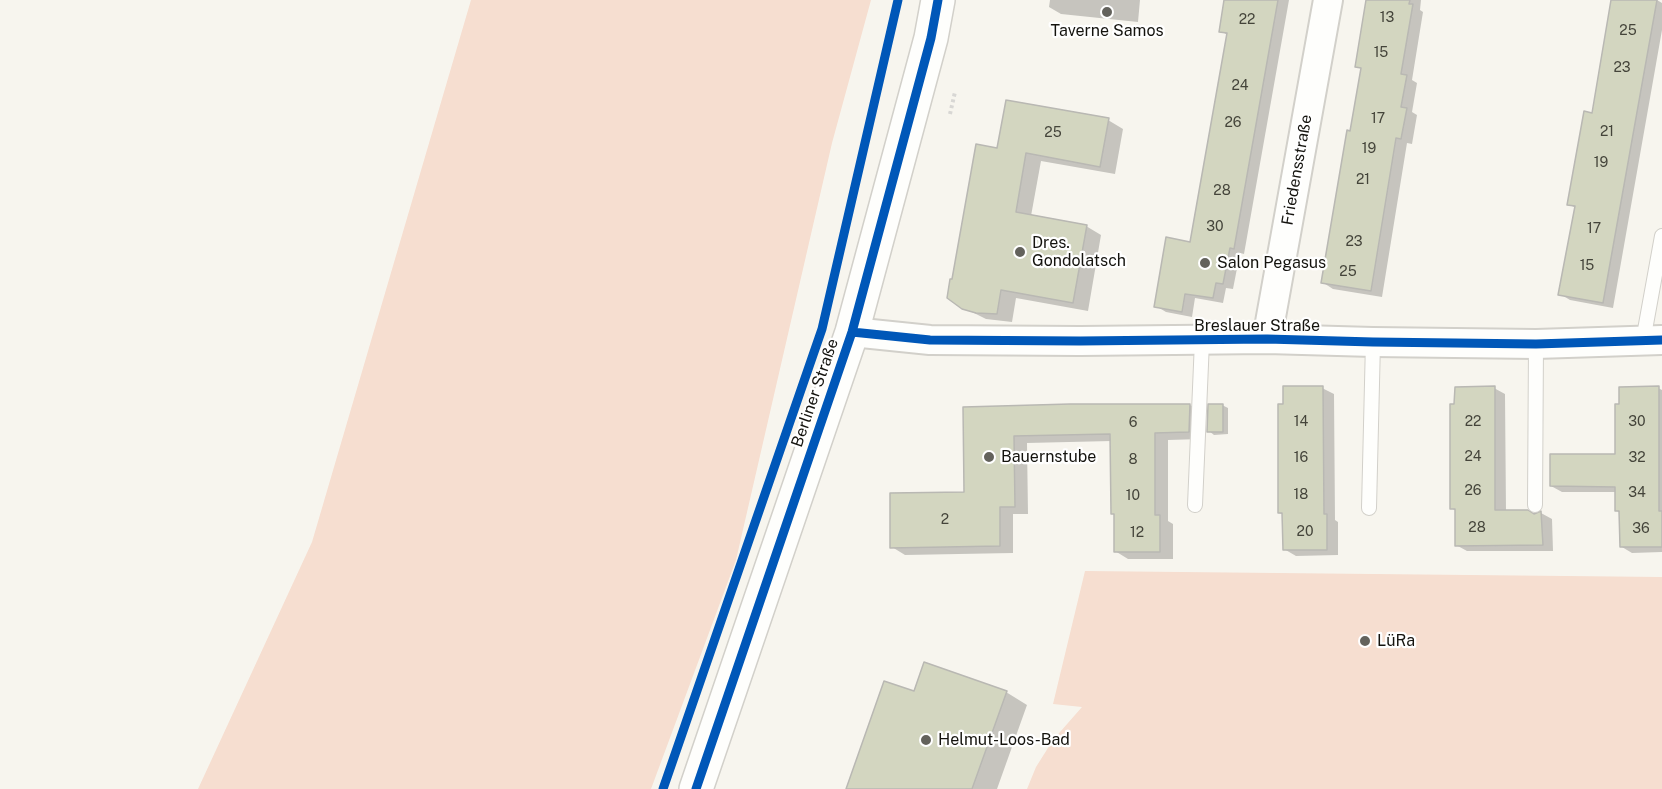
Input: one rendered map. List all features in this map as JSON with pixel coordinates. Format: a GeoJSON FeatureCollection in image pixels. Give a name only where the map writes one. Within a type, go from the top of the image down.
{"type":"FeatureCollection","features":[{"type":"Feature","properties":{"kind":"street","name":"Berliner Straße"},"geometry":{"type":"LineString","coordinates":[[696,789],[852,332],[931,38],[938,0]]}},
{"type":"Feature","properties":{"kind":"street","name":"Friedensstraße"},"geometry":{"type":"LineString","coordinates":[[1267,339],[1328,0]]}},
{"type":"Feature","properties":{"kind":"street","name":"Breslauer Straße"},"geometry":{"type":"LineString","coordinates":[[852,332],[930,340],[1202,341],[1267,339],[1536,344],[1652,340]]}},
{"type":"Feature","properties":{"kind":"lane","name":"Breslauer Straße"},"geometry":{"type":"LineString","coordinates":[[1652,340],[1662,236]]}},
{"type":"Feature","properties":{"kind":"lane","name":"Breslauer Straße"},"geometry":{"type":"LineString","coordinates":[[1195,505],[1202,341]]}},
{"type":"Feature","properties":{"kind":"lane"},"geometry":{"type":"LineString","coordinates":[[1369,508],[1373,342]]}},
{"type":"Feature","properties":{"kind":"lane"},"geometry":{"type":"LineString","coordinates":[[1535,505],[1536,344]]}},
{"type":"Feature","properties":{"kind":"path"},"geometry":{"type":"LineString","coordinates":[[950,114],[956,88]]}},
{"type":"Feature","properties":{"kind":"shaded area"},"geometry":{"type":"Polygon","coordinates":[[[471,0],[871,0],[832,143],[736,560],[651,789],[198,789],[312,542],[471,0]]]}},
{"type":"Feature","properties":{"kind":"shaded area","name":"LüRa"},"geometry":{"type":"Polygon","coordinates":[[[1085,571],[1662,577],[1662,789],[1027,789],[1036,767],[1053,740],[1082,707],[1053,704],[1085,571]]]}},
{"type":"Feature","properties":{"kind":"building"},"geometry":{"type":"Polygon","coordinates":[[[1224,0],[1278,0],[1234,249],[1230,248],[1223,284],[1216,283],[1213,298],[1185,294],[1182,312],[1154,307],[1166,237],[1190,242],[1227,33],[1219,32],[1224,0]]]}},
{"type":"Feature","properties":{"kind":"building"},"geometry":{"type":"Polygon","coordinates":[[[1366,0],[1410,0],[1409,4],[1413,4],[1401,74],[1407,75],[1401,107],[1407,108],[1401,139],[1396,138],[1371,291],[1321,283],[1347,130],[1350,131],[1361,68],[1355,67],[1366,0]]]}},
{"type":"Feature","properties":{"kind":"building"},"geometry":{"type":"Polygon","coordinates":[[[1611,0],[1657,0],[1603,303],[1558,295],[1575,206],[1567,205],[1584,111],[1592,113],[1611,0]]]}},
{"type":"Feature","properties":{"kind":"building"},"geometry":{"type":"Polygon","coordinates":[[[1006,100],[1109,118],[1100,167],[1026,153],[1016,212],[1087,225],[1073,303],[1001,290],[997,314],[976,313],[962,309],[947,298],[976,144],[997,148],[1006,100]]]}},
{"type":"Feature","properties":{"kind":"building"},"geometry":{"type":"Polygon","coordinates":[[[1283,386],[1323,386],[1324,514],[1327,514],[1327,550],[1283,550],[1282,513],[1278,513],[1278,404],[1283,404],[1283,386]]]}},
{"type":"Feature","properties":{"kind":"building"},"geometry":{"type":"Polygon","coordinates":[[[1495,386],[1495,510],[1528,510],[1534,514],[1541,511],[1543,545],[1455,546],[1455,509],[1450,509],[1450,404],[1454,404],[1455,387],[1495,386]]]}},
{"type":"Feature","properties":{"kind":"building"},"geometry":{"type":"Polygon","coordinates":[[[1659,386],[1659,511],[1662,511],[1662,547],[1620,547],[1619,511],[1615,511],[1615,487],[1550,486],[1550,454],[1615,454],[1615,404],[1619,404],[1619,387],[1659,386]]]}},
{"type":"Feature","properties":{"kind":"building"},"geometry":{"type":"Polygon","coordinates":[[[1190,404],[1189,432],[1155,433],[1155,515],[1160,515],[1160,552],[1114,552],[1110,434],[1014,436],[1015,507],[1000,507],[1000,546],[890,548],[890,493],[964,492],[963,407],[1190,404]]]}},
{"type":"Feature","properties":{"kind":"building"},"geometry":{"type":"Polygon","coordinates":[[[1208,404],[1223,404],[1223,432],[1207,432],[1208,404]]]}},
{"type":"Feature","properties":{"kind":"building","name":"Helmut-Loos-Bad"},"geometry":{"type":"Polygon","coordinates":[[[924,662],[1007,691],[972,789],[846,789],[884,681],[914,691],[924,662]]]}},
{"type":"Feature","properties":{"kind":"cycle path"},"geometry":{"type":"LineString","coordinates":[[663,789],[822,329],[898,0]]}},
{"type":"Feature","properties":{"kind":"cycle path"},"geometry":{"type":"LineString","coordinates":[[696,789],[852,332],[931,38],[938,0]]}},
{"type":"Feature","properties":{"kind":"cycle path"},"geometry":{"type":"LineString","coordinates":[[852,332],[930,340],[1267,339],[1536,344],[1662,340]]}},
{"type":"Feature","properties":{"kind":"place","name":"Taverne Samos"},"geometry":{"type":"Point","coordinates":[1107,12]}},
{"type":"Feature","properties":{"kind":"place","name":"Dres. Gondolatsch"},"geometry":{"type":"Point","coordinates":[1020,252]}},
{"type":"Feature","properties":{"kind":"place","name":"Salon Pegasus"},"geometry":{"type":"Point","coordinates":[1205,263]}},
{"type":"Feature","properties":{"kind":"place","name":"Bauernstube"},"geometry":{"type":"Point","coordinates":[989,457]}},
{"type":"Feature","properties":{"kind":"place","name":"LüRa"},"geometry":{"type":"Point","coordinates":[1365,641]}},
{"type":"Feature","properties":{"kind":"place","name":"Helmut-Loos-Bad"},"geometry":{"type":"Point","coordinates":[926,740]}}]}
